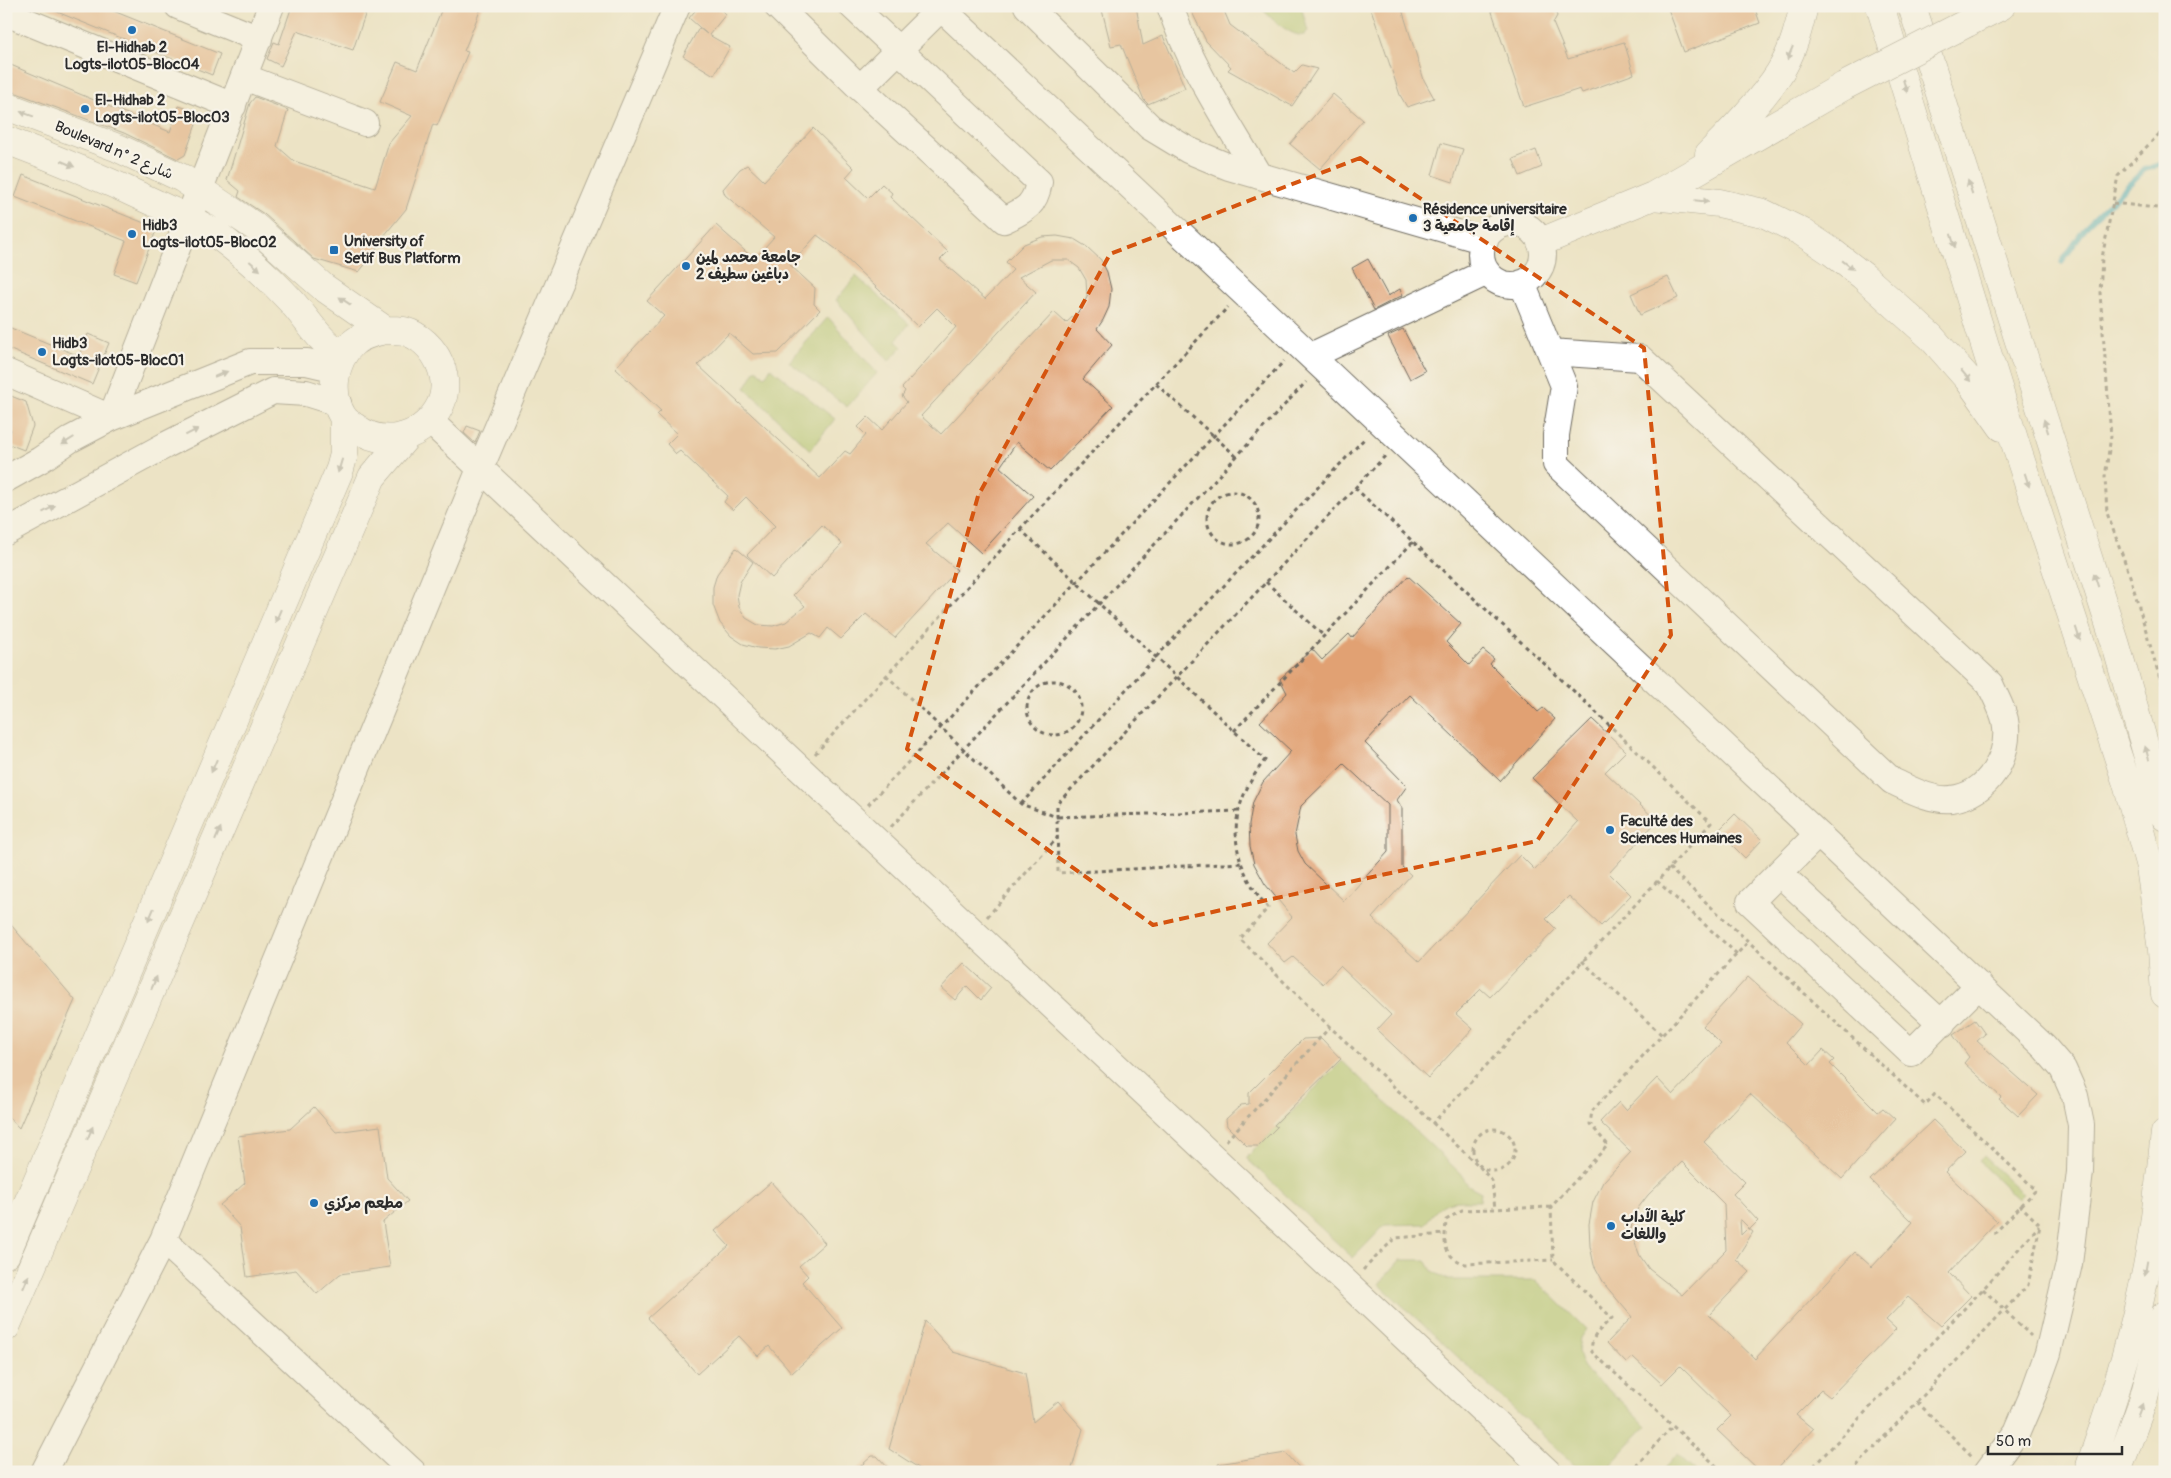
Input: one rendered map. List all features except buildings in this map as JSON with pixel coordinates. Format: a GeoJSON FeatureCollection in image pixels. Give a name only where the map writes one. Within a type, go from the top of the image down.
{"type":"FeatureCollection","features":[{"type":"Feature","properties":{"kind":"main road"},"geometry":{"type":"LineString","coordinates":[[1691,172],[1721,142],[1784,66],[1796,38],[1804,6]]}},
{"type":"Feature","properties":{"kind":"main road"},"geometry":{"type":"LineString","coordinates":[[1880,6],[2017,449],[2127,784],[2150,867],[2162,950],[2165,994]]}},
{"type":"Feature","properties":{"kind":"main road"},"geometry":{"type":"LineString","coordinates":[[1912,6],[2116,645],[2165,817]]}},
{"type":"Feature","properties":{"kind":"main road"},"geometry":{"type":"LineString","coordinates":[[1541,242],[1653,196],[1691,172],[1844,86],[2001,6]]}},
{"type":"Feature","properties":{"kind":"main road","name":"Boulevard n° شارع 2"},"geometry":{"type":"LineString","coordinates":[[6,106],[118,148],[182,178],[254,226],[323,287],[384,330]]}},
{"type":"Feature","properties":{"kind":"main road","name":"Boulevard n° شارع 2"},"geometry":{"type":"LineString","coordinates":[[6,140],[58,159],[189,219],[219,236],[259,269],[290,300],[340,362]]}},
{"type":"Feature","properties":{"kind":"main road"},"geometry":{"type":"LineString","coordinates":[[1653,196],[1719,203],[1763,213],[1802,232],[1832,252],[1863,276],[1931,337],[1968,379],[2017,449]]}},
{"type":"Feature","properties":{"kind":"main road"},"geometry":{"type":"LineString","coordinates":[[6,1254],[340,469],[344,454],[341,410],[334,385],[340,362],[353,343],[366,334],[384,330],[403,331],[420,339],[434,352],[442,369],[444,387],[440,406],[430,421],[406,437],[372,477],[6,1327]]}},
{"type":"Feature","properties":{"kind":"main road"},"geometry":{"type":"LineString","coordinates":[[341,410],[359,430],[374,437],[390,440],[406,437]]}},
{"type":"Feature","properties":{"kind":"main road"},"geometry":{"type":"LineString","coordinates":[[2088,1472],[2126,1358],[2144,1280],[2157,1204],[2165,1133]]}},
{"type":"Feature","properties":{"kind":"main road"},"geometry":{"type":"LineString","coordinates":[[2117,1472],[2143,1401],[2165,1315]]}},
{"type":"Feature","properties":{"kind":"street"},"geometry":{"type":"LineString","coordinates":[[178,6],[259,39]]}},
{"type":"Feature","properties":{"kind":"street"},"geometry":{"type":"LineString","coordinates":[[111,418],[271,6]]}},
{"type":"Feature","properties":{"kind":"street"},"geometry":{"type":"LineString","coordinates":[[44,1472],[163,1240],[480,469],[677,6]]}},
{"type":"Feature","properties":{"kind":"street"},"geometry":{"type":"LineString","coordinates":[[777,6],[860,88],[1004,220],[1024,210],[1036,198],[1040,182],[852,6]]}},
{"type":"Feature","properties":{"kind":"street"},"geometry":{"type":"LineString","coordinates":[[1027,6],[1150,127],[1188,150],[1229,167],[1484,241]]}},
{"type":"Feature","properties":{"kind":"street"},"geometry":{"type":"LineString","coordinates":[[1170,6],[1185,46],[1211,95],[1259,176]]}},
{"type":"Feature","properties":{"kind":"street"},"geometry":{"type":"LineString","coordinates":[[860,88],[940,7],[1979,985],[2044,1047],[2064,1070],[2075,1096],[2081,1125],[2080,1172],[2069,1264],[2048,1352],[2017,1432],[1988,1472]]}},
{"type":"Feature","properties":{"kind":"street"},"geometry":{"type":"LineString","coordinates":[[6,13],[233,106]]}},
{"type":"Feature","properties":{"kind":"street"},"geometry":{"type":"LineString","coordinates":[[244,77],[365,123]]}},
{"type":"Feature","properties":{"kind":"street"},"geometry":{"type":"LineString","coordinates":[[1513,224],[1527,227],[1541,242],[1542,262],[1538,271],[1531,279],[1512,285],[1502,284],[1487,272],[1482,256],[1484,241],[1490,232],[1498,227],[1513,224]]}},
{"type":"Feature","properties":{"kind":"street"},"geometry":{"type":"LineString","coordinates":[[1310,356],[1487,272]]}},
{"type":"Feature","properties":{"kind":"street"},"geometry":{"type":"LineString","coordinates":[[1522,283],[1550,352],[1564,386],[1556,435],[1556,464],[1892,781],[1919,794],[1950,799],[1973,792],[1995,773],[2005,747],[2005,720],[1990,684],[1640,358],[1550,352]]}},
{"type":"Feature","properties":{"kind":"street"},"geometry":{"type":"LineString","coordinates":[[6,479],[111,418],[250,362],[340,362]]}},
{"type":"Feature","properties":{"kind":"street"},"geometry":{"type":"LineString","coordinates":[[6,372],[111,418]]}},
{"type":"Feature","properties":{"kind":"street"},"geometry":{"type":"LineString","coordinates":[[6,532],[166,445],[274,391],[306,393],[341,410]]}},
{"type":"Feature","properties":{"kind":"street"},"geometry":{"type":"LineString","coordinates":[[430,421],[1548,1472]]}},
{"type":"Feature","properties":{"kind":"street"},"geometry":{"type":"LineString","coordinates":[[1818,834],[1750,902],[1911,1053],[1979,985]]}},
{"type":"Feature","properties":{"kind":"street"},"geometry":{"type":"LineString","coordinates":[[1780,873],[1942,1024]]}},
{"type":"Feature","properties":{"kind":"street"},"geometry":{"type":"LineString","coordinates":[[163,1240],[413,1472]]}},
{"type":"Feature","properties":{"kind":"path"},"geometry":{"type":"LineString","coordinates":[[2165,128],[2118,176],[2102,258],[2100,293],[2111,436],[2105,477],[2107,513],[2130,576],[2165,696]]}},
{"type":"Feature","properties":{"kind":"path"},"geometry":{"type":"LineString","coordinates":[[2113,203],[2165,209]]}},
{"type":"Feature","properties":{"kind":"path"},"geometry":{"type":"LineString","coordinates":[[800,770],[1020,529],[1242,292]]}},
{"type":"Feature","properties":{"kind":"path"},"geometry":{"type":"LineString","coordinates":[[854,820],[1078,584],[1214,436],[1310,356]]}},
{"type":"Feature","properties":{"kind":"path"},"geometry":{"type":"LineString","coordinates":[[876,842],[1236,456],[1310,356]]}},
{"type":"Feature","properties":{"kind":"path"},"geometry":{"type":"LineString","coordinates":[[1156,384],[1236,456]]}},
{"type":"Feature","properties":{"kind":"path"},"geometry":{"type":"LineString","coordinates":[[1021,804],[1156,657],[1380,422]]}},
{"type":"Feature","properties":{"kind":"path"},"geometry":{"type":"LineString","coordinates":[[1241,863],[1058,873],[1057,804],[1400,440]]}},
{"type":"Feature","properties":{"kind":"path"},"geometry":{"type":"LineString","coordinates":[[1355,488],[1577,694],[1711,823],[1432,1124]]}},
{"type":"Feature","properties":{"kind":"path"},"geometry":{"type":"LineString","coordinates":[[1235,492],[1244,494],[1252,499],[1260,516],[1259,525],[1249,540],[1231,545],[1214,538],[1209,530],[1207,512],[1217,497],[1235,492]]}},
{"type":"Feature","properties":{"kind":"path"},"geometry":{"type":"LineString","coordinates":[[1020,529],[1265,760],[1244,792],[1238,811],[1237,847],[1246,879],[1268,908],[1240,939],[1432,1124],[1480,1166],[1493,1172],[1504,1169],[1510,1164],[1515,1151],[1514,1143],[1508,1135],[1495,1129],[1487,1130],[1477,1137],[1473,1151],[1474,1158],[1480,1166],[1492,1181],[1495,1209]]}},
{"type":"Feature","properties":{"kind":"path"},"geometry":{"type":"LineString","coordinates":[[1234,731],[1413,542]]}},
{"type":"Feature","properties":{"kind":"path"},"geometry":{"type":"LineString","coordinates":[[1266,582],[1324,636]]}},
{"type":"Feature","properties":{"kind":"path"},"geometry":{"type":"LineString","coordinates":[[886,675],[1021,804],[1057,817],[1238,811]]}},
{"type":"Feature","properties":{"kind":"path"},"geometry":{"type":"LineString","coordinates":[[1051,680],[1060,681],[1076,691],[1081,700],[1082,709],[1080,718],[1075,726],[1065,733],[1055,735],[1046,734],[1038,729],[1028,715],[1027,706],[1029,696],[1035,688],[1051,680]]}},
{"type":"Feature","properties":{"kind":"path"},"geometry":{"type":"LineString","coordinates":[[974,933],[1057,838]]}},
{"type":"Feature","properties":{"kind":"path"},"geometry":{"type":"LineString","coordinates":[[1669,868],[1925,1105],[1935,1094],[2036,1190],[1992,1236]]}},
{"type":"Feature","properties":{"kind":"path"},"geometry":{"type":"LineString","coordinates":[[1657,881],[1737,954]]}},
{"type":"Feature","properties":{"kind":"path"},"geometry":{"type":"LineString","coordinates":[[1723,1472],[1592,1352],[1591,1345],[1595,1335],[1612,1318],[1553,1260],[1551,1207],[1608,1145],[1590,1124],[1592,1111],[1748,942]]}},
{"type":"Feature","properties":{"kind":"path"},"geometry":{"type":"LineString","coordinates":[[1582,961],[1662,1035]]}},
{"type":"Feature","properties":{"kind":"path"},"geometry":{"type":"LineString","coordinates":[[1212,1156],[1330,1027]]}},
{"type":"Feature","properties":{"kind":"path"},"geometry":{"type":"LineString","coordinates":[[2020,1205],[2040,1225]]}},
{"type":"Feature","properties":{"kind":"path"},"geometry":{"type":"LineString","coordinates":[[1551,1207],[1462,1210],[1452,1214],[1446,1220],[1445,1234],[1446,1248],[1452,1259],[1465,1264],[1553,1260]]}},
{"type":"Feature","properties":{"kind":"path"},"geometry":{"type":"LineString","coordinates":[[1808,1472],[1983,1289],[2040,1225]]}},
{"type":"Feature","properties":{"kind":"path"},"geometry":{"type":"LineString","coordinates":[[1851,1472],[2028,1285],[2040,1225]]}},
{"type":"Feature","properties":{"kind":"path"},"geometry":{"type":"LineString","coordinates":[[1349,1285],[1394,1238],[1445,1234]]}},
{"type":"Feature","properties":{"kind":"path"},"geometry":{"type":"LineString","coordinates":[[1983,1289],[2048,1352]]}},
{"type":"Feature","properties":{"kind":"path"},"geometry":{"type":"LineString","coordinates":[[1916,1402],[1988,1472]]}},
{"type":"Feature","properties":{"kind":"path"},"geometry":{"type":"LineString","coordinates":[[1630,1472],[1673,1426]]}},
{"type":"Feature","properties":{"kind":"highlighted area"},"geometry":{"type":"Polygon","coordinates":[[[1360,158],[1644,348],[1671,635],[1537,841],[1153,925],[907,749],[978,496],[1110,254],[1360,158]]]}},
{"type":"Feature","properties":{"kind":"green space"},"geometry":{"type":"Polygon","coordinates":[[[1260,6],[1301,6],[1308,31],[1304,35],[1299,35],[1287,30],[1260,6]]]}},
{"type":"Feature","properties":{"kind":"green space"},"geometry":{"type":"Polygon","coordinates":[[[856,276],[909,324],[896,341],[902,347],[889,361],[836,300],[856,276]]]}},
{"type":"Feature","properties":{"kind":"green space"},"geometry":{"type":"Polygon","coordinates":[[[828,317],[877,373],[847,407],[789,362],[828,317]]]}},
{"type":"Feature","properties":{"kind":"green space"},"geometry":{"type":"Polygon","coordinates":[[[771,368],[835,419],[810,450],[745,388],[756,369],[765,376],[771,368]]]}},
{"type":"Feature","properties":{"kind":"green space"},"geometry":{"type":"Polygon","coordinates":[[[1342,1061],[1460,1173],[1468,1185],[1481,1192],[1480,1201],[1454,1201],[1443,1205],[1437,1209],[1425,1224],[1385,1225],[1353,1258],[1246,1158],[1342,1061]]]}},
{"type":"Feature","properties":{"kind":"green space"},"geometry":{"type":"Polygon","coordinates":[[[1983,1156],[2023,1194],[2018,1199],[1978,1161],[1983,1156]]]}},
{"type":"Feature","properties":{"kind":"green space"},"geometry":{"type":"Polygon","coordinates":[[[1400,1260],[1426,1260],[1432,1271],[1449,1280],[1536,1280],[1586,1329],[1580,1338],[1578,1351],[1586,1371],[1624,1403],[1646,1426],[1604,1472],[1582,1472],[1379,1284],[1400,1260]]]}},
{"type":"Feature","properties":{"kind":"green space"},"geometry":{"type":"Polygon","coordinates":[[[1677,1454],[1697,1472],[1661,1472],[1677,1454]]]}},
{"type":"Feature","properties":{"kind":"waterway"},"geometry":{"type":"LineString","coordinates":[[2062,262],[2087,225],[2144,170],[2165,162]]}},
{"type":"Feature","properties":{"kind":"place","name":"El-Hidhab 2 Logts-ilot05-Bloc04"},"geometry":{"type":"Point","coordinates":[132,30]}},
{"type":"Feature","properties":{"kind":"place","name":"El-Hidhab 2 Logts-ilot05-Bloc03"},"geometry":{"type":"Point","coordinates":[85,109]}},
{"type":"Feature","properties":{"kind":"place","name":"Résidence universitaire إقامة جامعية 3"},"geometry":{"type":"Point","coordinates":[1413,218]}},
{"type":"Feature","properties":{"kind":"place","name":"Hidb3 Logts-ilot05-Bloc02"},"geometry":{"type":"Point","coordinates":[132,234]}},
{"type":"Feature","properties":{"kind":"place","name":"University of Setif Bus Platform"},"geometry":{"type":"Point","coordinates":[334,250]}},
{"type":"Feature","properties":{"kind":"place","name":"جامعة محمد لمين دباغين سطيف 2"},"geometry":{"type":"Point","coordinates":[686,266]}},
{"type":"Feature","properties":{"kind":"place","name":"Hidb3 Logts-ilot05-Bloc01"},"geometry":{"type":"Point","coordinates":[42,352]}},
{"type":"Feature","properties":{"kind":"place","name":"Faculté des Sciences Humaines"},"geometry":{"type":"Point","coordinates":[1610,830]}},
{"type":"Feature","properties":{"kind":"place","name":"مطعم مركزي"},"geometry":{"type":"Point","coordinates":[314,1203]}},
{"type":"Feature","properties":{"kind":"place","name":"كلية الآداب واللغات"},"geometry":{"type":"Point","coordinates":[1611,1226]}}]}
